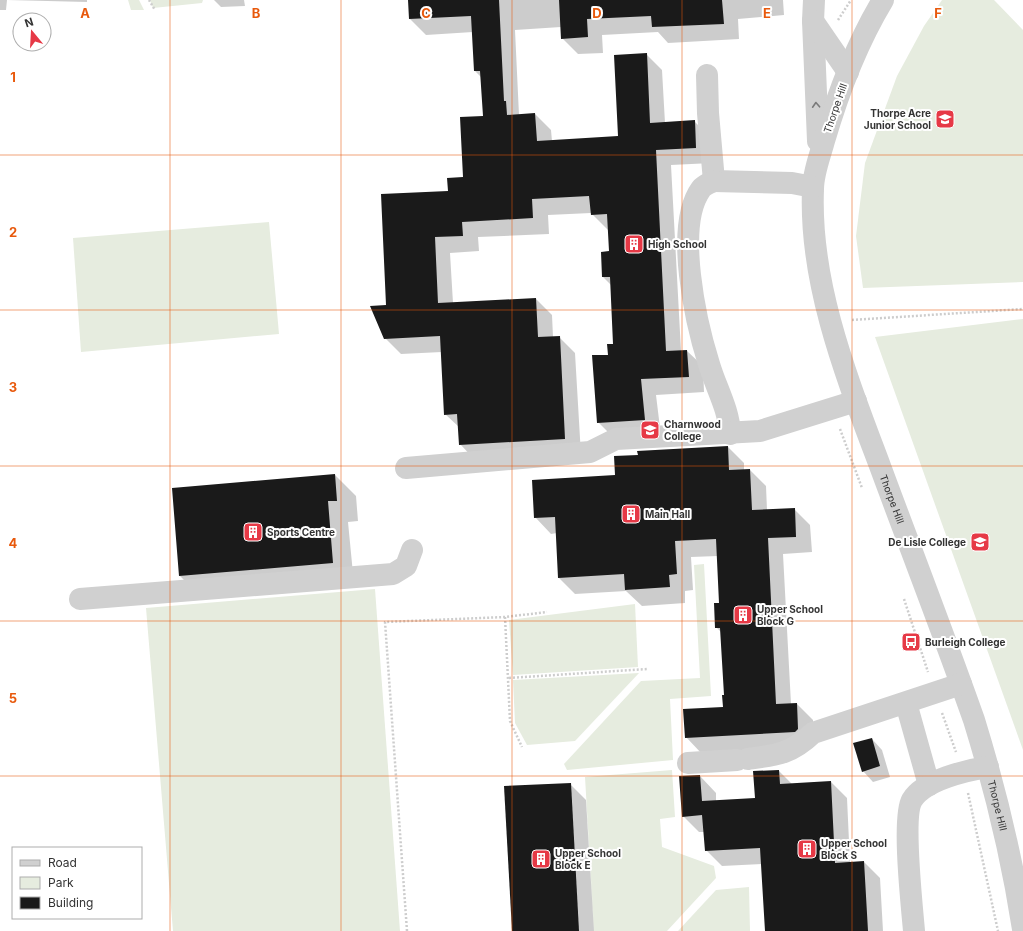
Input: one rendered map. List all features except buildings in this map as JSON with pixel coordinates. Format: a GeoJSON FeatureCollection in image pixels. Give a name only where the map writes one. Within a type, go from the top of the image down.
{"type":"FeatureCollection","features":[{"type":"Feature","properties":{"kind":"street"},"geometry":{"type":"LineString","coordinates":[[848,72],[883,0]]}},
{"type":"Feature","properties":{"kind":"street","name":"Thorpe Hill"},"geometry":{"type":"LineString","coordinates":[[813,10],[848,72],[831,118],[819,158],[813,188],[815,238],[820,278],[831,321],[856,401],[961,684],[988,767],[1012,866],[1022,916]]}},
{"type":"Feature","properties":{"kind":"street","name":"Thorpe Hill"},"geometry":{"type":"LineString","coordinates":[[813,10],[819,158]]}},
{"type":"Feature","properties":{"kind":"street"},"geometry":{"type":"LineString","coordinates":[[708,75],[708,113],[714,180]]}},
{"type":"Feature","properties":{"kind":"street"},"geometry":{"type":"LineString","coordinates":[[730,434],[730,420],[709,365],[696,314],[687,244],[696,200],[702,188],[714,180],[792,183],[813,188]]}},
{"type":"Feature","properties":{"kind":"street"},"geometry":{"type":"LineString","coordinates":[[406,468],[590,452],[616,438],[730,434],[760,431],[856,401]]}},
{"type":"Feature","properties":{"kind":"street"},"geometry":{"type":"LineString","coordinates":[[80,600],[393,574],[406,566],[412,550]]}},
{"type":"Feature","properties":{"kind":"street"},"geometry":{"type":"LineString","coordinates":[[688,763],[742,760],[786,753],[801,744],[813,733],[961,684]]}},
{"type":"Feature","properties":{"kind":"street"},"geometry":{"type":"LineString","coordinates":[[906,703],[929,785]]}},
{"type":"Feature","properties":{"kind":"street"},"geometry":{"type":"LineString","coordinates":[[914,931],[907,822],[912,800],[929,785],[962,771],[988,767]]}},
{"type":"Feature","properties":{"kind":"path"},"geometry":{"type":"LineString","coordinates":[[149,0],[155,10]]}},
{"type":"Feature","properties":{"kind":"path"},"geometry":{"type":"LineString","coordinates":[[831,321],[1023,309]]}},
{"type":"Feature","properties":{"kind":"path"},"geometry":{"type":"LineString","coordinates":[[407,931],[385,622],[505,617],[547,612]]}},
{"type":"Feature","properties":{"kind":"path"},"geometry":{"type":"LineString","coordinates":[[505,617],[510,721],[522,747]]}},
{"type":"Feature","properties":{"kind":"path"},"geometry":{"type":"LineString","coordinates":[[509,678],[647,670]]}},
{"type":"Feature","properties":{"kind":"green space"},"geometry":{"type":"Polygon","coordinates":[[[128,0],[139,0],[144,10],[131,10],[128,0]]]}},
{"type":"Feature","properties":{"kind":"green space"},"geometry":{"type":"Polygon","coordinates":[[[150,0],[203,0],[202,3],[153,8],[150,0]]]}},
{"type":"Feature","properties":{"kind":"green space","name":"Thorpe Acre Junior School"},"geometry":{"type":"Polygon","coordinates":[[[942,0],[994,0],[1023,30],[1023,282],[863,288],[856,236],[865,163],[897,76],[924,26],[942,0]]]}},
{"type":"Feature","properties":{"kind":"green space"},"geometry":{"type":"Polygon","coordinates":[[[269,222],[279,334],[81,352],[73,238],[269,222]]]}},
{"type":"Feature","properties":{"kind":"green space","name":"De Lisle College"},"geometry":{"type":"Polygon","coordinates":[[[1023,319],[1023,750],[875,337],[1023,319]]]}},
{"type":"Feature","properties":{"kind":"green space"},"geometry":{"type":"Polygon","coordinates":[[[704,564],[711,696],[670,699],[673,760],[567,770],[564,764],[641,681],[700,678],[694,565],[704,564]]]}},
{"type":"Feature","properties":{"kind":"green space"},"geometry":{"type":"Polygon","coordinates":[[[375,589],[400,931],[173,931],[146,608],[375,589]]]}},
{"type":"Feature","properties":{"kind":"green space"},"geometry":{"type":"Polygon","coordinates":[[[635,604],[638,667],[513,675],[509,620],[635,604]]]}},
{"type":"Feature","properties":{"kind":"green space"},"geometry":{"type":"Polygon","coordinates":[[[639,673],[575,741],[527,745],[515,723],[513,680],[639,673]]]}},
{"type":"Feature","properties":{"kind":"green space"},"geometry":{"type":"Polygon","coordinates":[[[672,770],[675,817],[660,819],[662,847],[714,866],[716,878],[667,931],[594,931],[585,777],[672,770]]]}},
{"type":"Feature","properties":{"kind":"green space"},"geometry":{"type":"Polygon","coordinates":[[[749,887],[750,931],[678,931],[716,890],[749,887]]]}},
{"type":"Feature","properties":{"kind":"place","name":"Thorpe Acre Junior School"},"geometry":{"type":"Point","coordinates":[945,119]}},
{"type":"Feature","properties":{"kind":"place","name":"High School"},"geometry":{"type":"Point","coordinates":[634,244]}},
{"type":"Feature","properties":{"kind":"place","name":"Charnwood College"},"geometry":{"type":"Point","coordinates":[650,430]}},
{"type":"Feature","properties":{"kind":"place","name":"Main Hall"},"geometry":{"type":"Point","coordinates":[631,514]}},
{"type":"Feature","properties":{"kind":"place","name":"Sports Centre"},"geometry":{"type":"Point","coordinates":[253,532]}},
{"type":"Feature","properties":{"kind":"place","name":"De Lisle College"},"geometry":{"type":"Point","coordinates":[980,542]}},
{"type":"Feature","properties":{"kind":"place","name":"Upper School Block G"},"geometry":{"type":"Point","coordinates":[743,615]}},
{"type":"Feature","properties":{"kind":"place","name":"Burleigh College"},"geometry":{"type":"Point","coordinates":[911,642]}},
{"type":"Feature","properties":{"kind":"place","name":"Upper School Block S"},"geometry":{"type":"Point","coordinates":[807,849]}},
{"type":"Feature","properties":{"kind":"place","name":"Upper School Block E"},"geometry":{"type":"Point","coordinates":[541,859]}}]}
